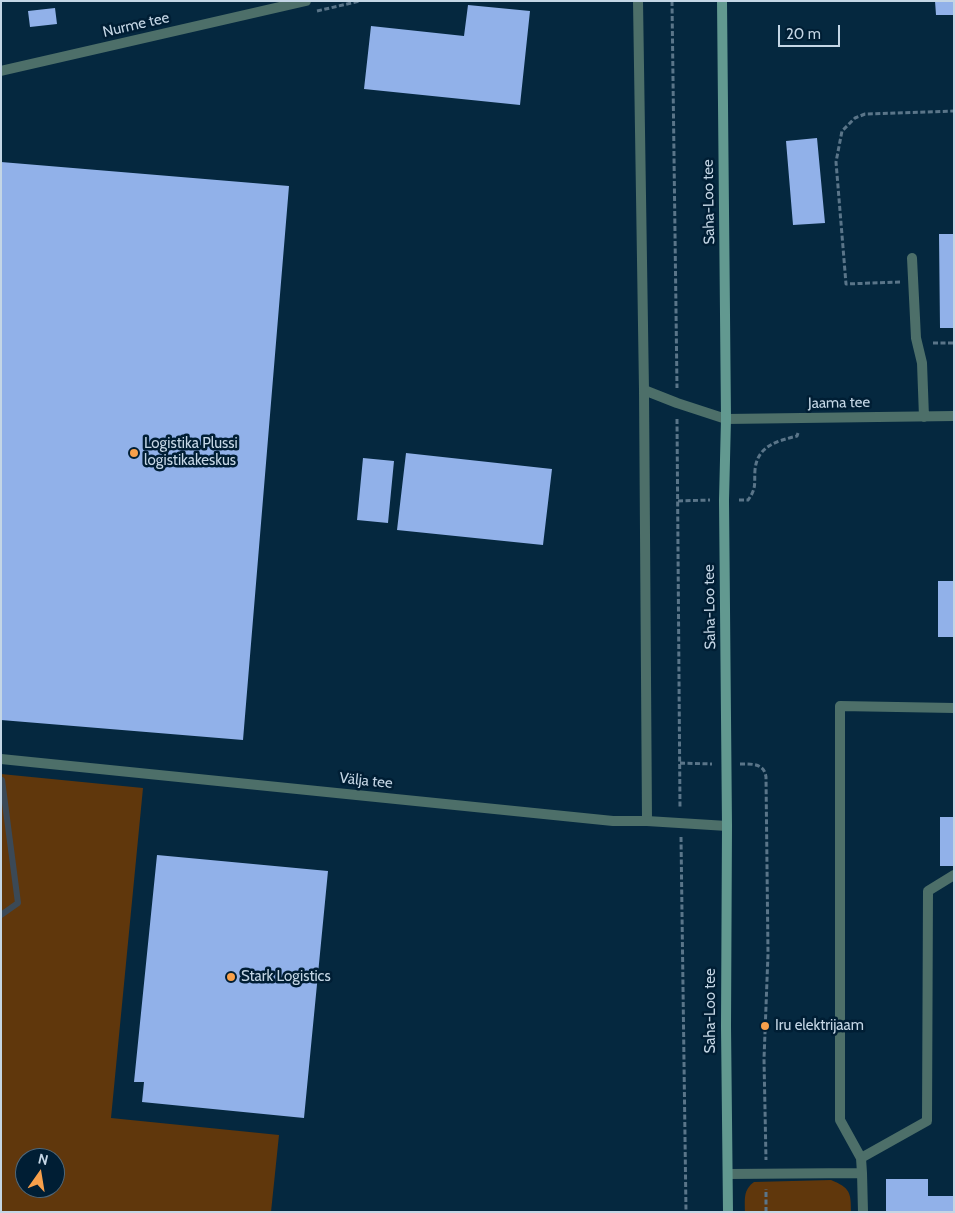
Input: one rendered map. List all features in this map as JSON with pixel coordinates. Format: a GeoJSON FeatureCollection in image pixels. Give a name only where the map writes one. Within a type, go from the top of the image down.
{"type":"FeatureCollection","features":[{"type":"Feature","properties":{"kind":"main road","name":"Saha-Loo tee"},"geometry":{"type":"LineString","coordinates":[[722,1],[726,419],[724,500],[728,826],[726,1026],[728,1212]]}},
{"type":"Feature","properties":{"kind":"street","name":"Nurme tee"},"geometry":{"type":"LineString","coordinates":[[1,71],[306,1]]}},
{"type":"Feature","properties":{"kind":"street"},"geometry":{"type":"LineString","coordinates":[[638,1],[644,390],[647,821]]}},
{"type":"Feature","properties":{"kind":"street"},"geometry":{"type":"LineString","coordinates":[[912,258],[916,338],[922,363],[924,416]]}},
{"type":"Feature","properties":{"kind":"street","name":"Jaama tee"},"geometry":{"type":"LineString","coordinates":[[644,390],[726,419],[954,416]]}},
{"type":"Feature","properties":{"kind":"street"},"geometry":{"type":"LineString","coordinates":[[863,1212],[861,1158],[840,1120],[840,706],[954,708]]}},
{"type":"Feature","properties":{"kind":"street","name":"Välja tee"},"geometry":{"type":"LineString","coordinates":[[1,759],[613,821],[728,826]]}},
{"type":"Feature","properties":{"kind":"street"},"geometry":{"type":"LineString","coordinates":[[861,1158],[927,1121],[928,891],[954,875]]}},
{"type":"Feature","properties":{"kind":"street"},"geometry":{"type":"LineString","coordinates":[[728,1174],[862,1173]]}},
{"type":"Feature","properties":{"kind":"path"},"geometry":{"type":"LineString","coordinates":[[913,282],[846,284],[836,162],[842,131],[855,118],[865,114],[954,111]]}},
{"type":"Feature","properties":{"kind":"path"},"geometry":{"type":"LineString","coordinates":[[917,343],[954,343]]}},
{"type":"Feature","properties":{"kind":"path"},"geometry":{"type":"LineString","coordinates":[[678,501],[748,500],[753,494],[758,456],[770,445],[797,436],[802,418]]}},
{"type":"Feature","properties":{"kind":"path"},"geometry":{"type":"LineString","coordinates":[[680,763],[754,764],[761,766],[766,777],[768,954],[764,1059],[766,1212]]}},
{"type":"Feature","properties":{"kind":"path"},"geometry":{"type":"LineString","coordinates":[[680,824],[686,1212]]}},
{"type":"Feature","properties":{"kind":"shaded area"},"geometry":{"type":"Polygon","coordinates":[[[1,774],[143,788],[111,1118],[279,1135],[271,1212],[1,1212],[1,774]]]}},
{"type":"Feature","properties":{"kind":"shaded area"},"geometry":{"type":"Polygon","coordinates":[[[831,1180],[846,1188],[850,1195],[851,1212],[745,1212],[746,1192],[754,1182],[831,1180]]]}},
{"type":"Feature","properties":{"kind":"building"},"geometry":{"type":"Polygon","coordinates":[[[935,1],[954,1],[954,15],[936,15],[935,1]]]}},
{"type":"Feature","properties":{"kind":"building"},"geometry":{"type":"Polygon","coordinates":[[[468,5],[530,11],[520,105],[364,89],[371,26],[464,36],[468,5]]]}},
{"type":"Feature","properties":{"kind":"building"},"geometry":{"type":"Polygon","coordinates":[[[55,8],[57,24],[30,27],[28,11],[55,8]]]}},
{"type":"Feature","properties":{"kind":"building"},"geometry":{"type":"Polygon","coordinates":[[[817,138],[825,223],[793,225],[786,141],[817,138]]]}},
{"type":"Feature","properties":{"kind":"building","name":"Logistika Plussi logistikakeskus"},"geometry":{"type":"Polygon","coordinates":[[[1,162],[289,186],[243,740],[1,720],[1,162]]]}},
{"type":"Feature","properties":{"kind":"building"},"geometry":{"type":"Polygon","coordinates":[[[939,234],[954,234],[954,328],[940,328],[939,234]]]}},
{"type":"Feature","properties":{"kind":"building"},"geometry":{"type":"Polygon","coordinates":[[[406,453],[552,469],[543,545],[397,530],[406,453]]]}},
{"type":"Feature","properties":{"kind":"building"},"geometry":{"type":"Polygon","coordinates":[[[363,458],[394,461],[388,523],[357,520],[363,458]]]}},
{"type":"Feature","properties":{"kind":"building"},"geometry":{"type":"Polygon","coordinates":[[[938,581],[954,581],[954,637],[938,637],[938,581]]]}},
{"type":"Feature","properties":{"kind":"building"},"geometry":{"type":"Polygon","coordinates":[[[940,817],[953,817],[953,866],[940,866],[940,817]]]}},
{"type":"Feature","properties":{"kind":"building","name":"Stark Logistics"},"geometry":{"type":"Polygon","coordinates":[[[157,855],[328,871],[304,1118],[142,1102],[144,1082],[134,1082],[157,855]]]}},
{"type":"Feature","properties":{"kind":"building"},"geometry":{"type":"Polygon","coordinates":[[[886,1179],[928,1179],[928,1196],[954,1196],[954,1212],[886,1212],[886,1179]]]}},
{"type":"Feature","properties":{"kind":"waterway"},"geometry":{"type":"LineString","coordinates":[[1,915],[18,903],[2,780]]}},
{"type":"Feature","properties":{"kind":"place","name":"Logistika Plussi logistikakeskus"},"geometry":{"type":"Point","coordinates":[134,453]}},
{"type":"Feature","properties":{"kind":"place","name":"Stark Logistics"},"geometry":{"type":"Point","coordinates":[231,977]}},
{"type":"Feature","properties":{"kind":"place","name":"Iru elektrijaam"},"geometry":{"type":"Point","coordinates":[765,1026]}}]}
